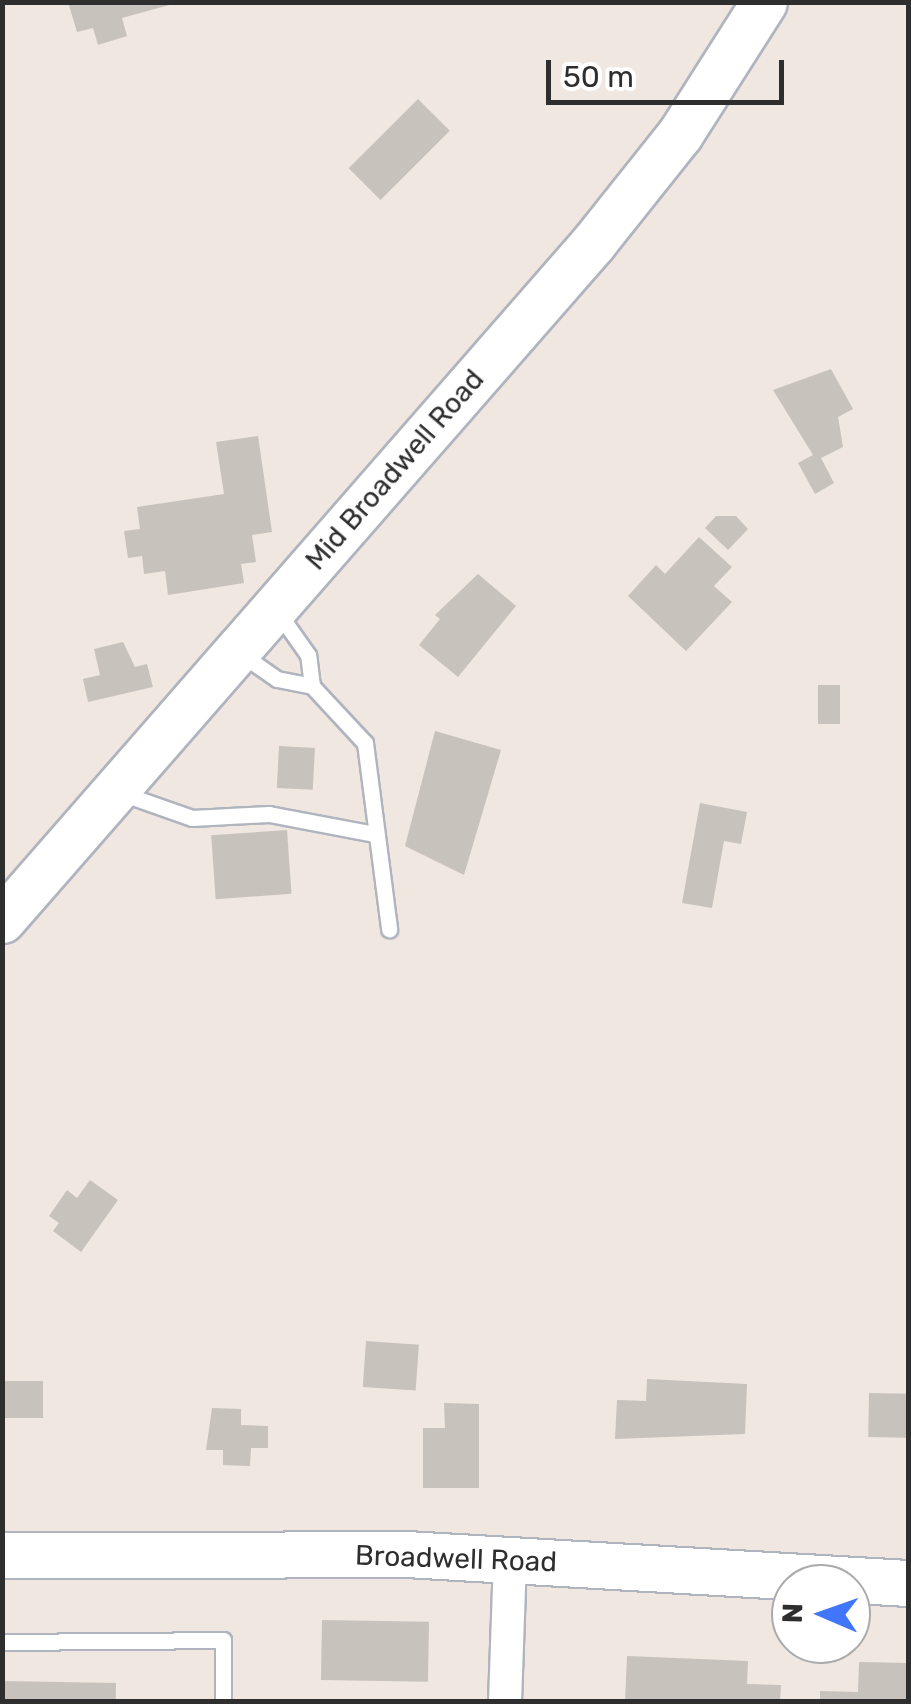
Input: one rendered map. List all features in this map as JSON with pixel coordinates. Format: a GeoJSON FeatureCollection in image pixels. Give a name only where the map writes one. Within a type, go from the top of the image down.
{"type":"FeatureCollection","features":[{"type":"Feature","properties":{"kind":"street","name":"Mid Broadwell Road"},"geometry":{"type":"LineString","coordinates":[[2,920],[594,242],[680,134],[764,2]]}},
{"type":"Feature","properties":{"kind":"street","name":"Broadwell Road"},"geometry":{"type":"LineString","coordinates":[[2,1555],[510,1560],[908,1584]]}},
{"type":"Feature","properties":{"kind":"street"},"geometry":{"type":"LineString","coordinates":[[505,1702],[510,1560]]}},
{"type":"Feature","properties":{"kind":"lane"},"geometry":{"type":"LineString","coordinates":[[275,608],[308,654],[312,686]]}},
{"type":"Feature","properties":{"kind":"lane"},"geometry":{"type":"LineString","coordinates":[[237,651],[277,678],[312,686],[365,743],[389,930]]}},
{"type":"Feature","properties":{"kind":"lane"},"geometry":{"type":"LineString","coordinates":[[116,790],[192,818],[268,814],[375,834]]}},
{"type":"Feature","properties":{"kind":"lane"},"geometry":{"type":"LineString","coordinates":[[2,1642],[223,1640],[223,1702]]}},
{"type":"Feature","properties":{"kind":"building"},"geometry":{"type":"Polygon","coordinates":[[[68,2],[173,4],[122,18],[127,36],[98,45],[93,28],[77,32],[68,2]]]}},
{"type":"Feature","properties":{"kind":"building"},"geometry":{"type":"Polygon","coordinates":[[[418,99],[450,131],[381,200],[349,168],[418,99]]]}},
{"type":"Feature","properties":{"kind":"building"},"geometry":{"type":"Polygon","coordinates":[[[831,369],[853,409],[838,417],[843,447],[821,458],[834,483],[815,494],[798,463],[813,455],[773,390],[831,369]]]}},
{"type":"Feature","properties":{"kind":"building"},"geometry":{"type":"Polygon","coordinates":[[[258,436],[272,532],[252,535],[256,562],[241,564],[244,583],[168,595],[165,571],[144,574],[142,556],[128,558],[124,531],[140,529],[137,507],[224,494],[216,442],[258,436]]]}},
{"type":"Feature","properties":{"kind":"building"},"geometry":{"type":"Polygon","coordinates":[[[716,516],[736,516],[748,529],[728,550],[705,528],[716,516]]]}},
{"type":"Feature","properties":{"kind":"building"},"geometry":{"type":"Polygon","coordinates":[[[699,537],[732,567],[714,586],[732,602],[686,651],[628,596],[656,565],[665,574],[699,537]]]}},
{"type":"Feature","properties":{"kind":"building"},"geometry":{"type":"Polygon","coordinates":[[[478,574],[516,606],[458,677],[419,645],[440,619],[435,615],[478,574]]]}},
{"type":"Feature","properties":{"kind":"building"},"geometry":{"type":"Polygon","coordinates":[[[123,642],[135,667],[147,664],[153,687],[88,702],[83,679],[100,675],[94,649],[123,642]]]}},
{"type":"Feature","properties":{"kind":"building"},"geometry":{"type":"Polygon","coordinates":[[[818,685],[840,685],[840,724],[818,724],[818,685]]]}},
{"type":"Feature","properties":{"kind":"building"},"geometry":{"type":"Polygon","coordinates":[[[435,731],[501,750],[464,875],[405,846],[435,731]]]}},
{"type":"Feature","properties":{"kind":"building"},"geometry":{"type":"Polygon","coordinates":[[[279,746],[315,748],[313,790],[277,788],[279,746]]]}},
{"type":"Feature","properties":{"kind":"building"},"geometry":{"type":"Polygon","coordinates":[[[700,803],[747,812],[741,844],[724,841],[712,908],[682,903],[700,803]]]}},
{"type":"Feature","properties":{"kind":"building"},"geometry":{"type":"Polygon","coordinates":[[[287,830],[291,894],[216,899],[211,835],[287,830]]]}},
{"type":"Feature","properties":{"kind":"building"},"geometry":{"type":"Polygon","coordinates":[[[90,1180],[118,1200],[81,1252],[53,1231],[59,1223],[49,1216],[67,1190],[77,1198],[90,1180]]]}},
{"type":"Feature","properties":{"kind":"building"},"geometry":{"type":"Polygon","coordinates":[[[366,1341],[419,1345],[416,1391],[363,1387],[366,1341]]]}},
{"type":"Feature","properties":{"kind":"building"},"geometry":{"type":"Polygon","coordinates":[[[647,1379],[747,1384],[745,1434],[615,1439],[617,1400],[646,1401],[647,1379]]]}},
{"type":"Feature","properties":{"kind":"building"},"geometry":{"type":"Polygon","coordinates":[[[2,1381],[43,1381],[43,1418],[2,1418],[2,1381]]]}},
{"type":"Feature","properties":{"kind":"building"},"geometry":{"type":"Polygon","coordinates":[[[869,1393],[908,1394],[907,1438],[868,1437],[869,1393]]]}},
{"type":"Feature","properties":{"kind":"building"},"geometry":{"type":"Polygon","coordinates":[[[444,1403],[479,1404],[479,1488],[423,1488],[423,1428],[445,1428],[444,1403]]]}},
{"type":"Feature","properties":{"kind":"building"},"geometry":{"type":"Polygon","coordinates":[[[212,1408],[241,1409],[241,1425],[268,1426],[268,1448],[251,1448],[250,1466],[223,1465],[223,1450],[206,1450],[212,1408]]]}},
{"type":"Feature","properties":{"kind":"building"},"geometry":{"type":"Polygon","coordinates":[[[322,1620],[429,1622],[428,1682],[321,1680],[322,1620]]]}},
{"type":"Feature","properties":{"kind":"building"},"geometry":{"type":"Polygon","coordinates":[[[627,1656],[748,1661],[747,1684],[781,1685],[780,1702],[625,1702],[627,1656]]]}},
{"type":"Feature","properties":{"kind":"building"},"geometry":{"type":"Polygon","coordinates":[[[908,1663],[908,1702],[820,1702],[820,1691],[858,1692],[859,1664],[908,1663]]]}},
{"type":"Feature","properties":{"kind":"building"},"geometry":{"type":"Polygon","coordinates":[[[2,1681],[116,1683],[116,1702],[2,1702],[2,1681]]]}}]}
